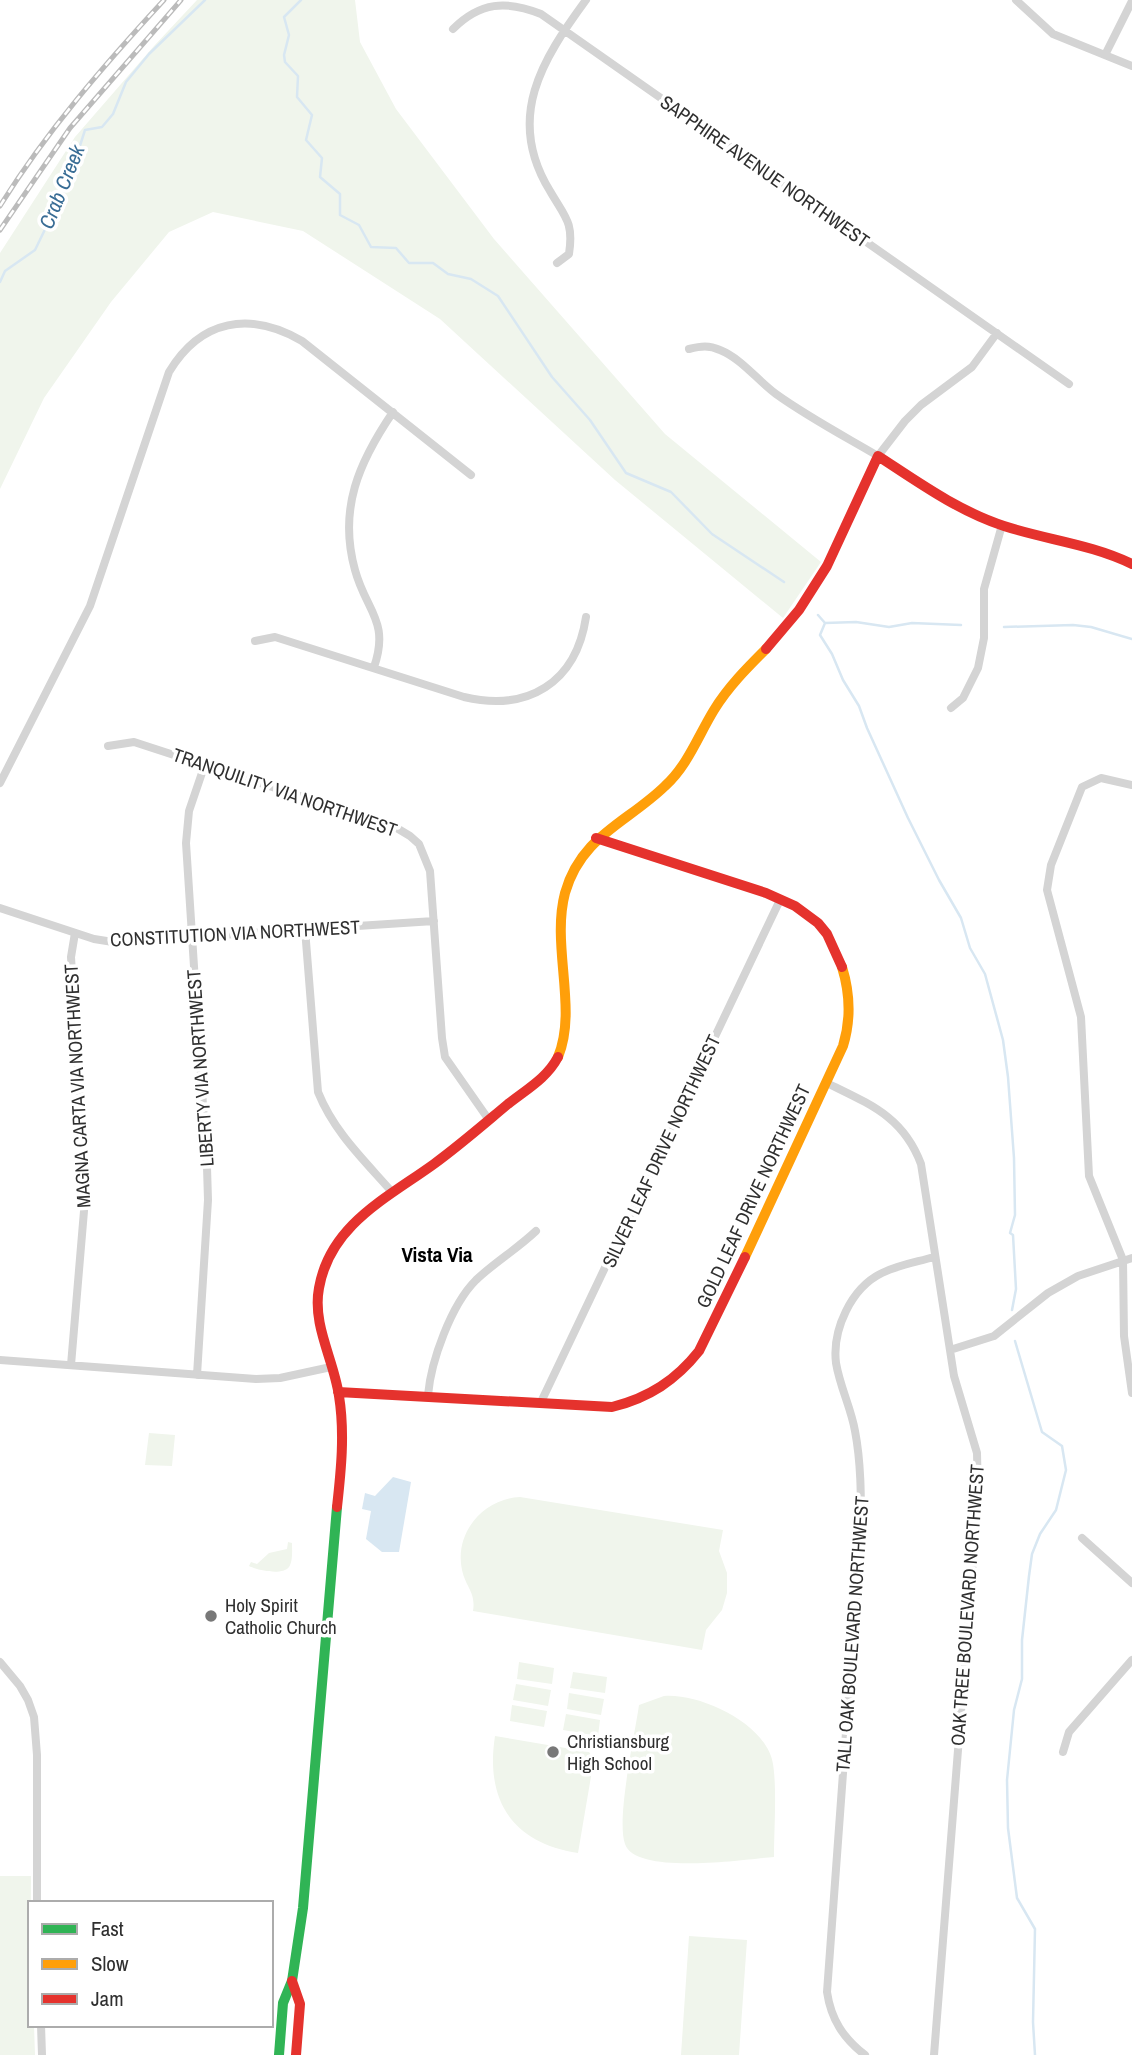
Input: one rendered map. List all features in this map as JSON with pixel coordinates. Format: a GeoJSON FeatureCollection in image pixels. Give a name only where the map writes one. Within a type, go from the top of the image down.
{"type":"FeatureCollection","features":[{"type":"Feature","properties":{"kind":"street"},"geometry":{"type":"LineString","coordinates":[[557,263],[569,254],[572,237],[569,222],[540,171],[532,146],[530,102],[537,79],[564,30],[586,0]]}},
{"type":"Feature","properties":{"kind":"street"},"geometry":{"type":"LineString","coordinates":[[1016,0],[1053,34],[1132,66]]}},
{"type":"Feature","properties":{"kind":"street"},"geometry":{"type":"LineString","coordinates":[[1105,55],[1132,1]]}},
{"type":"Feature","properties":{"kind":"street","name":"SAPPHIRE AVENUE NORTHWEST"},"geometry":{"type":"LineString","coordinates":[[453,29],[466,16],[484,7],[505,4],[525,7],[541,14],[1069,384]]}},
{"type":"Feature","properties":{"kind":"street"},"geometry":{"type":"LineString","coordinates":[[0,783],[90,606],[169,372],[186,348],[201,336],[229,325],[247,323],[283,330],[302,341],[471,475]]}},
{"type":"Feature","properties":{"kind":"street"},"geometry":{"type":"LineString","coordinates":[[279,2055],[283,2003],[292,1981],[304,1898],[342,1444],[338,1392],[320,1328],[318,1308],[322,1272],[329,1256],[356,1219],[432,1166],[544,1075],[557,1061],[564,1045],[566,1029],[560,917],[563,897],[579,860],[596,838],[662,789],[685,764],[717,704],[778,636],[820,579],[878,456],[897,430],[921,405],[972,367],[997,333]]}},
{"type":"Feature","properties":{"kind":"street"},"geometry":{"type":"LineString","coordinates":[[689,349],[706,345],[722,351],[778,396],[962,508],[1002,525],[1047,539],[1087,545],[1109,552],[1132,564]]}},
{"type":"Feature","properties":{"kind":"street"},"geometry":{"type":"LineString","coordinates":[[374,667],[381,637],[355,570],[349,524],[356,480],[375,439],[393,412]]}},
{"type":"Feature","properties":{"kind":"street"},"geometry":{"type":"LineString","coordinates":[[951,708],[963,698],[978,668],[984,638],[984,589],[1002,525]]}},
{"type":"Feature","properties":{"kind":"street"},"geometry":{"type":"LineString","coordinates":[[255,641],[275,636],[482,701],[516,699],[550,686],[563,673],[583,638],[586,617]]}},
{"type":"Feature","properties":{"kind":"street","name":"TRANQUILITY VIA NORTHWEST"},"geometry":{"type":"LineString","coordinates":[[108,746],[134,742],[395,827],[411,836],[419,844],[430,871],[445,1057],[489,1120]]}},
{"type":"Feature","properties":{"kind":"street","name":"LIBERTY VIA NORTHWEST"},"geometry":{"type":"LineString","coordinates":[[197,1375],[208,1200],[186,827],[205,764]]}},
{"type":"Feature","properties":{"kind":"street"},"geometry":{"type":"LineString","coordinates":[[1132,785],[1101,778],[1082,787],[1051,865],[1047,882],[1081,1017],[1090,1176],[1127,1259],[1124,1336],[1132,1393]]}},
{"type":"Feature","properties":{"kind":"street","name":"GOLD LEAF DRIVE NORTHWEST"},"geometry":{"type":"LineString","coordinates":[[338,1392],[428,1395],[612,1408],[631,1404],[666,1385],[685,1370],[699,1351],[838,1061],[846,1034],[849,1008],[846,983],[831,943],[818,923],[800,909],[780,900],[596,838]]}},
{"type":"Feature","properties":{"kind":"street","name":"SILVER LEAF DRIVE NORTHWEST"},"geometry":{"type":"LineString","coordinates":[[541,1402],[780,900]]}},
{"type":"Feature","properties":{"kind":"street","name":"CONSTITUTION VIA NORTHWEST"},"geometry":{"type":"LineString","coordinates":[[0,908],[75,933],[113,942],[434,920]]}},
{"type":"Feature","properties":{"kind":"street"},"geometry":{"type":"LineString","coordinates":[[305,929],[318,1092],[327,1116],[340,1134],[393,1192]]}},
{"type":"Feature","properties":{"kind":"street","name":"MAGNA CARTA VIA NORTHWEST"},"geometry":{"type":"LineString","coordinates":[[71,1365],[84,1211],[83,1149],[71,957],[75,933]]}},
{"type":"Feature","properties":{"kind":"street","name":"OAK TREE BOULEVARD NORTHWEST"},"geometry":{"type":"LineString","coordinates":[[827,1083],[876,1108],[904,1131],[921,1164],[954,1376],[977,1453],[979,1482],[934,2055]]}},
{"type":"Feature","properties":{"kind":"street"},"geometry":{"type":"LineString","coordinates":[[428,1395],[435,1360],[459,1304],[478,1278],[536,1231]]}},
{"type":"Feature","properties":{"kind":"street","name":"TALL OAK BOULEVARD NORTHWEST"},"geometry":{"type":"LineString","coordinates":[[865,2055],[842,2034],[834,2021],[827,1992],[861,1527],[858,1449],[855,1429],[840,1381],[836,1343],[844,1317],[862,1288],[882,1273],[934,1257]]}},
{"type":"Feature","properties":{"kind":"street"},"geometry":{"type":"LineString","coordinates":[[950,1350],[994,1336],[1063,1284],[1094,1269],[1127,1259]]}},
{"type":"Feature","properties":{"kind":"street"},"geometry":{"type":"LineString","coordinates":[[0,1360],[197,1375],[280,1378],[331,1367]]}},
{"type":"Feature","properties":{"kind":"street"},"geometry":{"type":"LineString","coordinates":[[1082,1538],[1132,1583]]}},
{"type":"Feature","properties":{"kind":"street"},"geometry":{"type":"LineString","coordinates":[[1063,1752],[1069,1732],[1132,1660]]}},
{"type":"Feature","properties":{"kind":"street"},"geometry":{"type":"LineString","coordinates":[[0,1662],[20,1686],[34,1717],[37,1755],[37,1901]]}},
{"type":"Feature","properties":{"kind":"street"},"geometry":{"type":"LineString","coordinates":[[292,1981],[300,2004],[296,2055]]}},
{"type":"Feature","properties":{"kind":"street"},"geometry":{"type":"LineString","coordinates":[[41,2027],[42,2055]]}},
{"type":"Feature","properties":{"kind":"shaded area"},"geometry":{"type":"Polygon","coordinates":[[[197,0],[355,0],[360,42],[396,109],[494,239],[665,434],[821,562],[783,618],[615,480],[440,319],[303,231],[213,212],[169,232],[111,302],[44,398],[0,489],[0,253],[75,137],[197,0]]]}},
{"type":"Feature","properties":{"kind":"shaded area"},"geometry":{"type":"Polygon","coordinates":[[[149,1433],[175,1435],[172,1466],[145,1465],[149,1433]]]}},
{"type":"Feature","properties":{"kind":"shaded area"},"geometry":{"type":"Polygon","coordinates":[[[393,1477],[411,1482],[399,1552],[382,1552],[366,1539],[371,1511],[362,1509],[365,1493],[375,1496],[393,1477]]]}},
{"type":"Feature","properties":{"kind":"shaded area"},"geometry":{"type":"Polygon","coordinates":[[[520,1497],[723,1530],[719,1551],[727,1573],[727,1593],[722,1610],[706,1630],[702,1650],[473,1611],[472,1594],[462,1570],[462,1543],[474,1520],[483,1511],[507,1499],[520,1497]]]}},
{"type":"Feature","properties":{"kind":"shaded area"},"geometry":{"type":"Polygon","coordinates":[[[288,1542],[292,1543],[292,1555],[286,1570],[269,1571],[249,1566],[251,1562],[257,1564],[269,1553],[287,1549],[288,1542]]]}},
{"type":"Feature","properties":{"kind":"shaded area"},"geometry":{"type":"Polygon","coordinates":[[[519,1662],[554,1668],[552,1684],[517,1679],[519,1662]]]}},
{"type":"Feature","properties":{"kind":"shaded area"},"geometry":{"type":"Polygon","coordinates":[[[573,1672],[607,1677],[605,1693],[570,1688],[573,1672]]]}},
{"type":"Feature","properties":{"kind":"shaded area"},"geometry":{"type":"Polygon","coordinates":[[[516,1684],[551,1690],[548,1706],[513,1700],[516,1684]]]}},
{"type":"Feature","properties":{"kind":"shaded area"},"geometry":{"type":"Polygon","coordinates":[[[569,1693],[604,1699],[601,1715],[567,1709],[569,1693]]]}},
{"type":"Feature","properties":{"kind":"shaded area"},"geometry":{"type":"Polygon","coordinates":[[[664,1696],[695,1700],[730,1714],[745,1724],[768,1749],[775,1785],[774,1857],[669,1863],[633,1854],[625,1844],[624,1797],[639,1705],[664,1696]]]}},
{"type":"Feature","properties":{"kind":"shaded area"},"geometry":{"type":"Polygon","coordinates":[[[512,1705],[547,1711],[544,1727],[510,1721],[512,1705]]]}},
{"type":"Feature","properties":{"kind":"shaded area"},"geometry":{"type":"Polygon","coordinates":[[[566,1714],[600,1720],[598,1736],[563,1730],[566,1714]]]}},
{"type":"Feature","properties":{"kind":"shaded area"},"geometry":{"type":"Polygon","coordinates":[[[495,1736],[589,1752],[594,1759],[578,1853],[536,1840],[508,1815],[499,1799],[494,1780],[495,1736]]]}},
{"type":"Feature","properties":{"kind":"shaded area"},"geometry":{"type":"Polygon","coordinates":[[[0,1876],[31,1876],[31,1901],[28,1901],[28,2027],[34,2027],[35,2055],[0,2055],[0,1876]]]}},
{"type":"Feature","properties":{"kind":"shaded area"},"geometry":{"type":"Polygon","coordinates":[[[689,1936],[747,1940],[739,2055],[681,2055],[689,1936]]]}},
{"type":"Feature","properties":{"kind":"waterway","name":"Crab Creek"},"geometry":{"type":"LineString","coordinates":[[0,282],[5,271],[35,250],[69,180],[85,130],[102,127],[113,114],[126,82],[149,54],[205,0]]}},
{"type":"Feature","properties":{"kind":"waterway"},"geometry":{"type":"LineString","coordinates":[[301,0],[284,17],[289,35],[285,62],[298,76],[297,97],[312,115],[306,140],[322,158],[320,177],[340,194],[340,215],[359,225],[371,247],[396,248],[409,263],[433,263],[448,274],[471,279],[498,296],[552,377],[590,420],[626,473],[671,492],[712,534],[784,582]]}},
{"type":"Feature","properties":{"kind":"waterway"},"geometry":{"type":"LineString","coordinates":[[818,615],[825,623]]}},
{"type":"Feature","properties":{"kind":"waterway"},"geometry":{"type":"LineString","coordinates":[[825,623],[856,622],[889,627],[912,623],[961,625]]}},
{"type":"Feature","properties":{"kind":"waterway"},"geometry":{"type":"LineString","coordinates":[[825,623],[820,635],[859,706],[908,818],[961,918],[970,948],[985,974],[1003,1040],[1014,1158],[1015,1215],[1010,1233],[1013,1235],[1016,1289],[1012,1310]]}},
{"type":"Feature","properties":{"kind":"waterway"},"geometry":{"type":"LineString","coordinates":[[1004,627],[1073,625],[1091,627],[1132,639]]}},
{"type":"Feature","properties":{"kind":"waterway"},"geometry":{"type":"LineString","coordinates":[[1015,1341],[1042,1432],[1062,1446],[1066,1470],[1056,1510],[1040,1534],[1032,1554],[1022,1640],[1022,1679],[1014,1710],[1007,1780],[1008,1828],[1017,1898],[1035,1929],[1035,2055]]}},
{"type":"Feature","properties":{"kind":"railway"},"geometry":{"type":"LineString","coordinates":[[0,206],[77,100],[164,0]]}},
{"type":"Feature","properties":{"kind":"railway"},"geometry":{"type":"LineString","coordinates":[[0,230],[70,128],[181,0]]}},
{"type":"Feature","properties":{"kind":"traffic: fast"},"geometry":{"type":"LineString","coordinates":[[279,2055],[283,2003],[292,1981],[303,1908],[337,1507]]}},
{"type":"Feature","properties":{"kind":"traffic: slow"},"geometry":{"type":"LineString","coordinates":[[558,1057],[566,1019],[562,913],[572,874],[594,844],[673,778],[719,702],[766,649]]}},
{"type":"Feature","properties":{"kind":"traffic: slow"},"geometry":{"type":"LineString","coordinates":[[745,1257],[843,1046],[848,1006],[842,967]]}},
{"type":"Feature","properties":{"kind":"traffic: jam"},"geometry":{"type":"LineString","coordinates":[[766,649],[799,610],[827,566],[878,456],[939,495],[987,520],[1085,547],[1132,564]]}},
{"type":"Feature","properties":{"kind":"traffic: jam"},"geometry":{"type":"LineString","coordinates":[[596,838],[766,893],[795,906],[818,923],[827,934],[842,967]]}},
{"type":"Feature","properties":{"kind":"traffic: jam"},"geometry":{"type":"LineString","coordinates":[[337,1507],[342,1452],[341,1410],[318,1315],[319,1288],[325,1266],[335,1247],[363,1215],[444,1157],[536,1083],[558,1057]]}},
{"type":"Feature","properties":{"kind":"traffic: jam"},"geometry":{"type":"LineString","coordinates":[[338,1392],[612,1407],[638,1399],[671,1379],[699,1351],[745,1257]]}},
{"type":"Feature","properties":{"kind":"traffic: jam"},"geometry":{"type":"LineString","coordinates":[[292,1981],[300,2004],[296,2055]]}},
{"type":"Feature","properties":{"kind":"place","name":"Holy Spirit Catholic Church"},"geometry":{"type":"Point","coordinates":[211,1616]}},
{"type":"Feature","properties":{"kind":"place","name":"Christiansburg High School"},"geometry":{"type":"Point","coordinates":[553,1752]}},
{"type":"Feature","properties":{"kind":"district","name":"Vista Via"},"geometry":{"type":"Point","coordinates":[437,1255]}}]}
